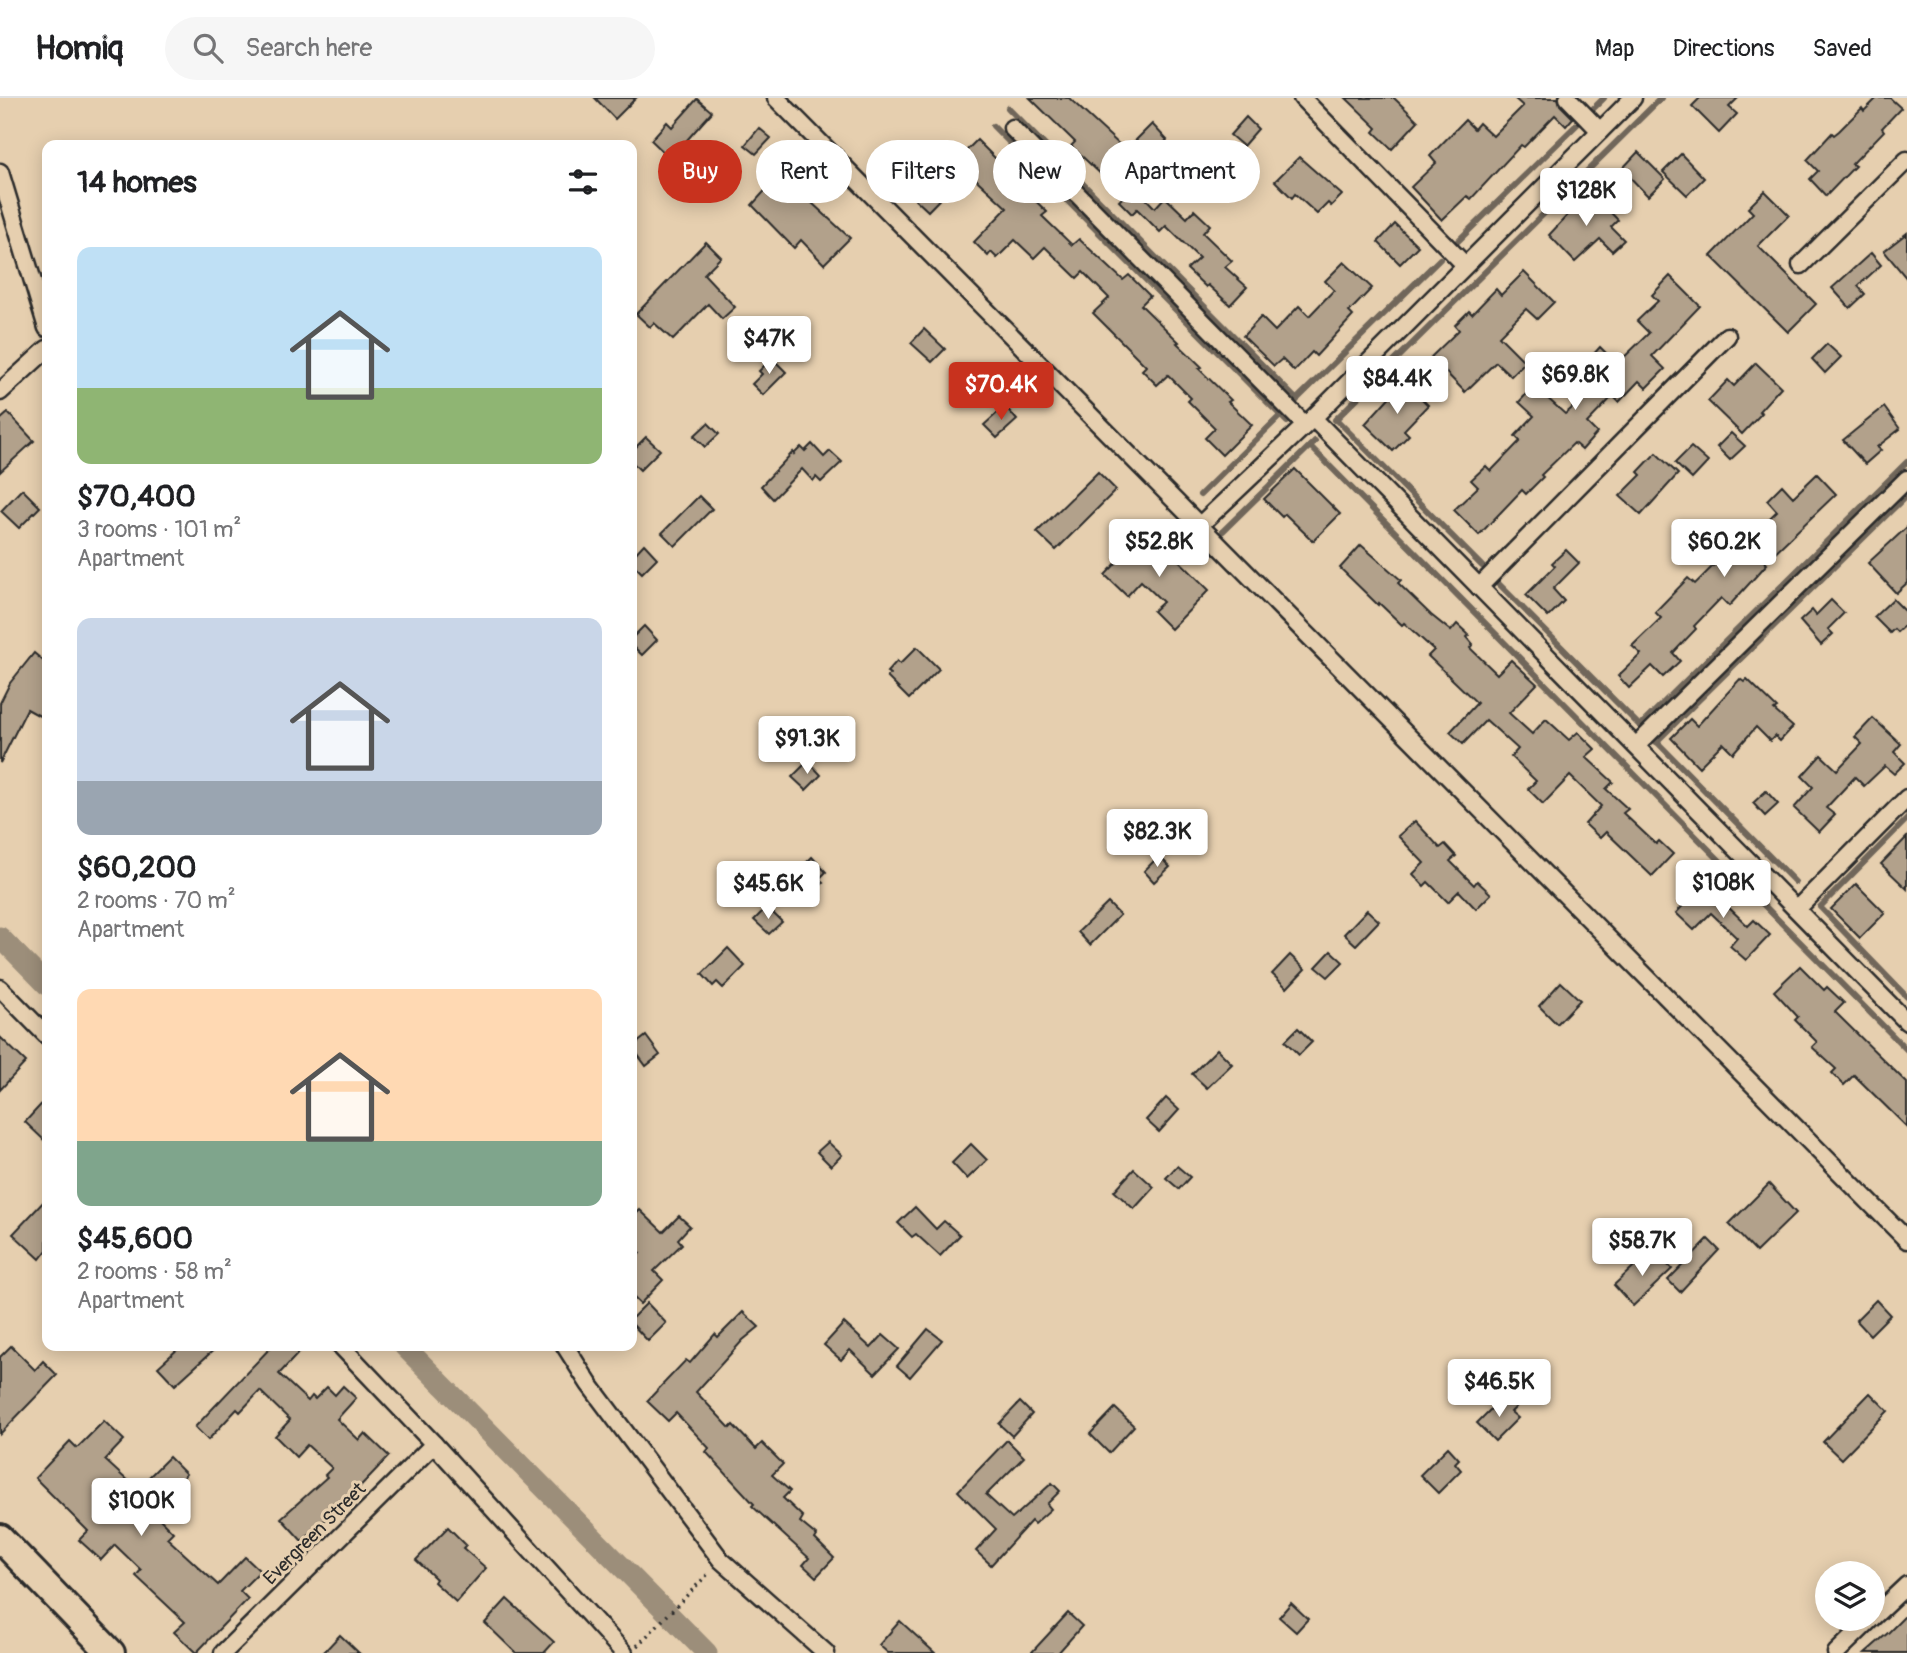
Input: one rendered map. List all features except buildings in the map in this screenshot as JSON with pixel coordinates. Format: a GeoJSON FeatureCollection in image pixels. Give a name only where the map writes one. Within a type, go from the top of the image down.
{"type":"FeatureCollection","features":[{"type":"Feature","properties":{"kind":"main road"},"geometry":{"type":"LineString","coordinates":[[0,1538],[111,1653]]}},
{"type":"Feature","properties":{"kind":"street"},"geometry":{"type":"LineString","coordinates":[[776,98],[1907,1240]]}},
{"type":"Feature","properties":{"kind":"street"},"geometry":{"type":"LineString","coordinates":[[1302,98],[1465,265]]}},
{"type":"Feature","properties":{"kind":"street"},"geometry":{"type":"LineString","coordinates":[[1568,98],[1600,131]]}},
{"type":"Feature","properties":{"kind":"street"},"geometry":{"type":"LineString","coordinates":[[1198,527],[1309,422],[1633,98]]}},
{"type":"Feature","properties":{"kind":"street"},"geometry":{"type":"LineString","coordinates":[[1012,128],[1479,587],[1907,1021]]}},
{"type":"Feature","properties":{"kind":"street"},"geometry":{"type":"LineString","coordinates":[[1801,265],[1907,160]]}},
{"type":"Feature","properties":{"kind":"street"},"geometry":{"type":"LineString","coordinates":[[0,172],[42,311]]}},
{"type":"Feature","properties":{"kind":"street"},"geometry":{"type":"LineString","coordinates":[[1479,587],[1727,336]]}},
{"type":"Feature","properties":{"kind":"street"},"geometry":{"type":"LineString","coordinates":[[0,392],[42,354]]}},
{"type":"Feature","properties":{"kind":"street"},"geometry":{"type":"LineString","coordinates":[[1636,746],[1907,479]]}},
{"type":"Feature","properties":{"kind":"street"},"geometry":{"type":"LineString","coordinates":[[1797,909],[1907,798]]}},
{"type":"Feature","properties":{"kind":"street"},"geometry":{"type":"LineString","coordinates":[[0,988],[42,1031]]}},
{"type":"Feature","properties":{"kind":"street"},"geometry":{"type":"LineString","coordinates":[[346,1351],[624,1653]]}},
{"type":"Feature","properties":{"kind":"street"},"geometry":{"type":"LineString","coordinates":[[568,1351],[589,1384],[721,1560],[826,1653]]}},
{"type":"Feature","properties":{"kind":"street","name":"Evergreen Street"},"geometry":{"type":"LineString","coordinates":[[223,1653],[434,1444]]}},
{"type":"Feature","properties":{"kind":"street"},"geometry":{"type":"LineString","coordinates":[[1885,1606],[1907,1585]]}},
{"type":"Feature","properties":{"kind":"street"},"geometry":{"type":"LineString","coordinates":[[1836,1653],[1859,1631]]}},
{"type":"Feature","properties":{"kind":"path"},"geometry":{"type":"LineString","coordinates":[[643,1641],[721,1560]]}},
{"type":"Feature","properties":{"kind":"waterway"},"geometry":{"type":"LineString","coordinates":[[1458,241],[1604,98]]}},
{"type":"Feature","properties":{"kind":"waterway"},"geometry":{"type":"LineString","coordinates":[[1335,420],[1661,98]]}},
{"type":"Feature","properties":{"kind":"waterway"},"geometry":{"type":"LineString","coordinates":[[1008,108],[1297,400]]}},
{"type":"Feature","properties":{"kind":"waterway"},"geometry":{"type":"LineString","coordinates":[[993,126],[1287,422]]}},
{"type":"Feature","properties":{"kind":"waterway"},"geometry":{"type":"LineString","coordinates":[[1296,400],[1440,259]]}},
{"type":"Feature","properties":{"kind":"waterway"},"geometry":{"type":"LineString","coordinates":[[1200,495],[1279,417]]}},
{"type":"Feature","properties":{"kind":"waterway"},"geometry":{"type":"LineString","coordinates":[[1336,419],[1482,566]]}},
{"type":"Feature","properties":{"kind":"waterway"},"geometry":{"type":"LineString","coordinates":[[1223,531],[1315,441]]}},
{"type":"Feature","properties":{"kind":"waterway"},"geometry":{"type":"LineString","coordinates":[[1310,446],[1907,1050]]}},
{"type":"Feature","properties":{"kind":"waterway"},"geometry":{"type":"LineString","coordinates":[[1640,726],[1907,462]]}},
{"type":"Feature","properties":{"kind":"waterway"},"geometry":{"type":"LineString","coordinates":[[1656,742],[1907,495]]}},
{"type":"Feature","properties":{"kind":"waterway"},"geometry":{"type":"LineString","coordinates":[[1496,581],[1640,726]]}},
{"type":"Feature","properties":{"kind":"waterway"},"geometry":{"type":"LineString","coordinates":[[1656,741],[1795,882]]}},
{"type":"Feature","properties":{"kind":"waterway"},"geometry":{"type":"LineString","coordinates":[[1907,819],[1820,907],[1907,997]]}},
{"type":"Feature","properties":{"kind":"waterway"},"geometry":{"type":"LineString","coordinates":[[0,937],[42,980]]}},
{"type":"Feature","properties":{"kind":"waterway"},"geometry":{"type":"LineString","coordinates":[[409,1351],[707,1653]]}}]}
